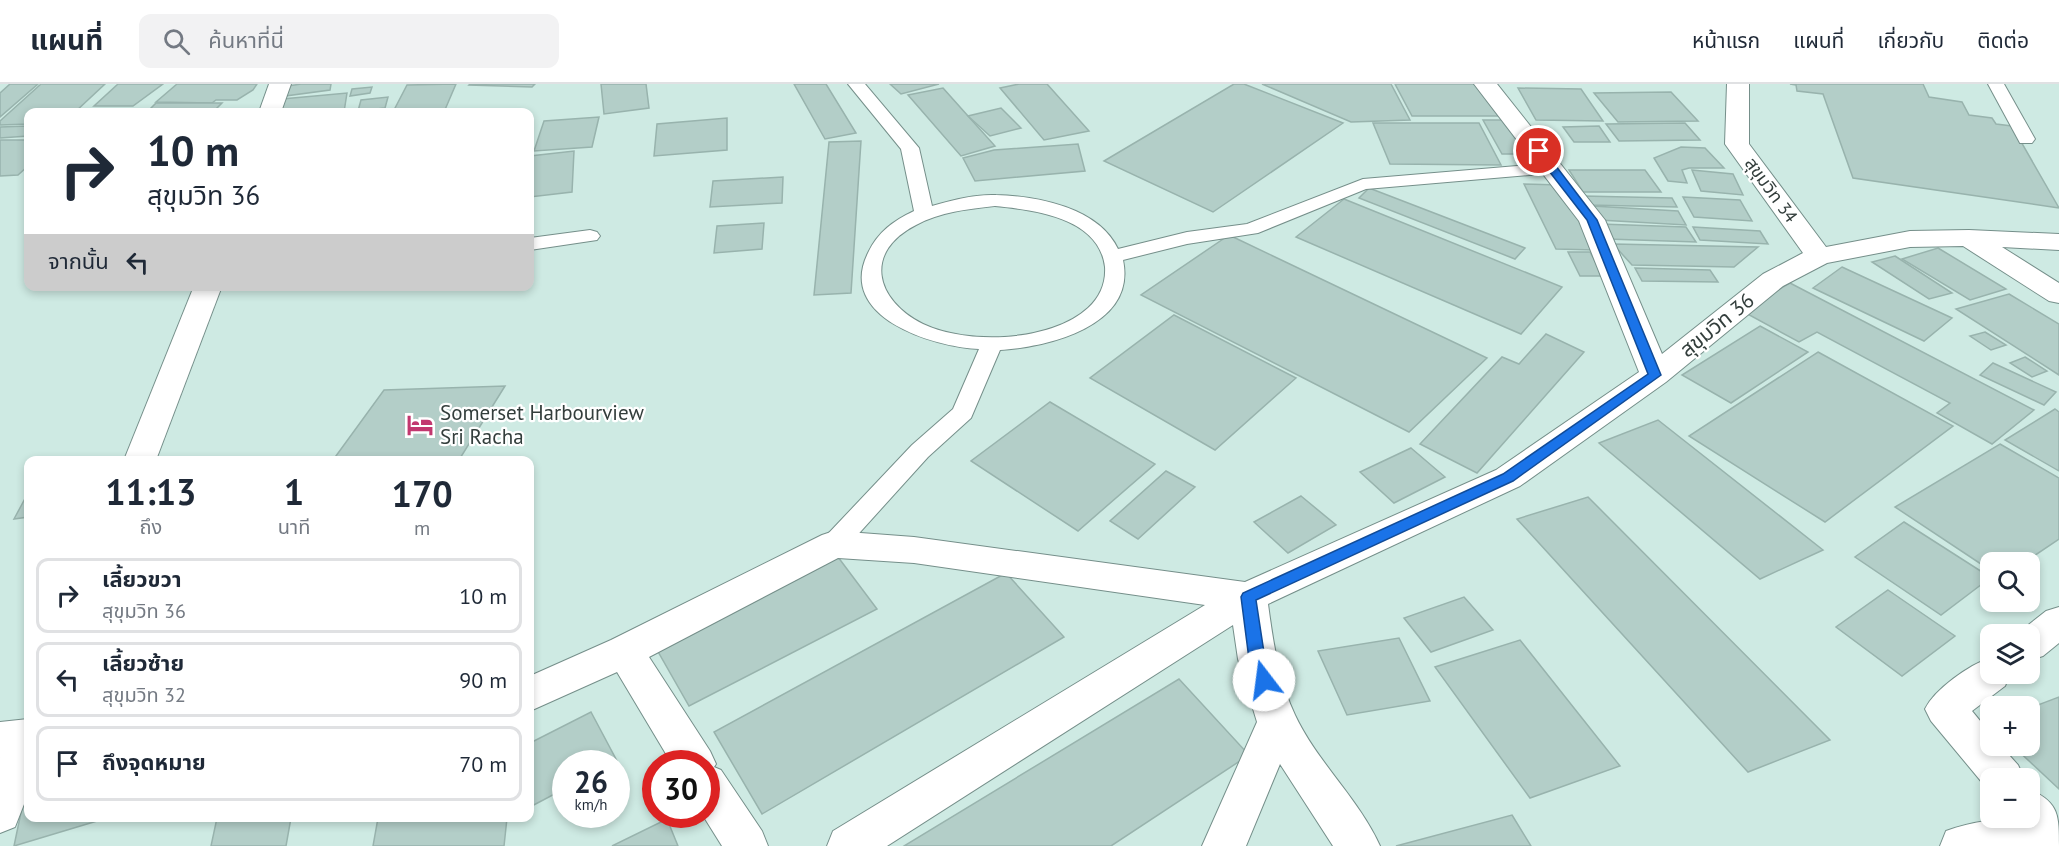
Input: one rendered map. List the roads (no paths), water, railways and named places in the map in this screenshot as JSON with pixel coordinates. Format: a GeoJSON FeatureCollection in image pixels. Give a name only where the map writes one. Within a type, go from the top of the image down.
{"type":"FeatureCollection","features":[{"type":"Feature","properties":{"kind":"street"},"geometry":{"type":"LineString","coordinates":[[271,108],[280,84]]}},
{"type":"Feature","properties":{"kind":"street"},"geometry":{"type":"LineString","coordinates":[[1485,84],[1592,220],[1655,375]]}},
{"type":"Feature","properties":{"kind":"street","name":"สุขุมวิท 34"},"geometry":{"type":"LineString","coordinates":[[1738,84],[1737,144],[1819,256]]}},
{"type":"Feature","properties":{"kind":"street","name":"สุขุมวิท 36"},"geometry":{"type":"LineString","coordinates":[[849,846],[1248,597],[1508,478],[1655,375],[1773,280],[1819,256],[1910,238],[2059,242]]}},
{"type":"Feature","properties":{"kind":"street"},"geometry":{"type":"LineString","coordinates":[[1969,238],[2059,295]]}},
{"type":"Feature","properties":{"kind":"street"},"geometry":{"type":"LineString","coordinates":[[142,456],[206,291]]}},
{"type":"Feature","properties":{"kind":"street"},"geometry":{"type":"LineString","coordinates":[[534,691],[625,651],[834,544],[914,550],[1248,597],[1257,659],[1277,722],[1320,792],[1358,846]]}},
{"type":"Feature","properties":{"kind":"street"},"geometry":{"type":"LineString","coordinates":[[2040,637],[2059,622]]}},
{"type":"Feature","properties":{"kind":"street"},"geometry":{"type":"LineString","coordinates":[[625,651],[686,750]]}},
{"type":"Feature","properties":{"kind":"street"},"geometry":{"type":"LineString","coordinates":[[1980,683],[1945,709],[1995,768]]}},
{"type":"Feature","properties":{"kind":"street"},"geometry":{"type":"LineString","coordinates":[[1224,846],[1277,722]]}},
{"type":"Feature","properties":{"kind":"street"},"geometry":{"type":"LineString","coordinates":[[0,740],[24,738]]}},
{"type":"Feature","properties":{"kind":"street"},"geometry":{"type":"LineString","coordinates":[[0,813],[24,749]]}},
{"type":"Feature","properties":{"kind":"street"},"geometry":{"type":"LineString","coordinates":[[720,805],[746,846]]}},
{"type":"Feature","properties":{"kind":"street"},"geometry":{"type":"LineString","coordinates":[[1962,846],[2048,831],[2040,822]]}},
{"type":"Feature","properties":{"kind":"lane"},"geometry":{"type":"LineString","coordinates":[[856,84],[910,148],[924,213]]}},
{"type":"Feature","properties":{"kind":"lane"},"geometry":{"type":"LineString","coordinates":[[1996,84],[2026,139]]}},
{"type":"Feature","properties":{"kind":"lane"},"geometry":{"type":"LineString","coordinates":[[1112,257],[1187,238],[1251,229],[1363,184],[1552,168]]}},
{"type":"Feature","properties":{"kind":"lane"},"geometry":{"type":"LineString","coordinates":[[995,200],[1031,204],[1064,213],[1091,228],[1110,248],[1116,271],[1110,294],[1091,316],[1060,333],[1021,343],[976,345],[934,336],[899,320],[878,298],[870,274],[877,250],[897,229],[924,213],[958,204],[995,200]]}},
{"type":"Feature","properties":{"kind":"lane"},"geometry":{"type":"LineString","coordinates":[[534,243],[590,236]]}},
{"type":"Feature","properties":{"kind":"lane"},"geometry":{"type":"LineString","coordinates":[[834,544],[920,451],[963,413],[992,344]]}},
{"type":"Feature","properties":{"kind":"place","name":"Somerset Harbourview Sri Racha"},"geometry":{"type":"Point","coordinates":[420,425]}}]}
